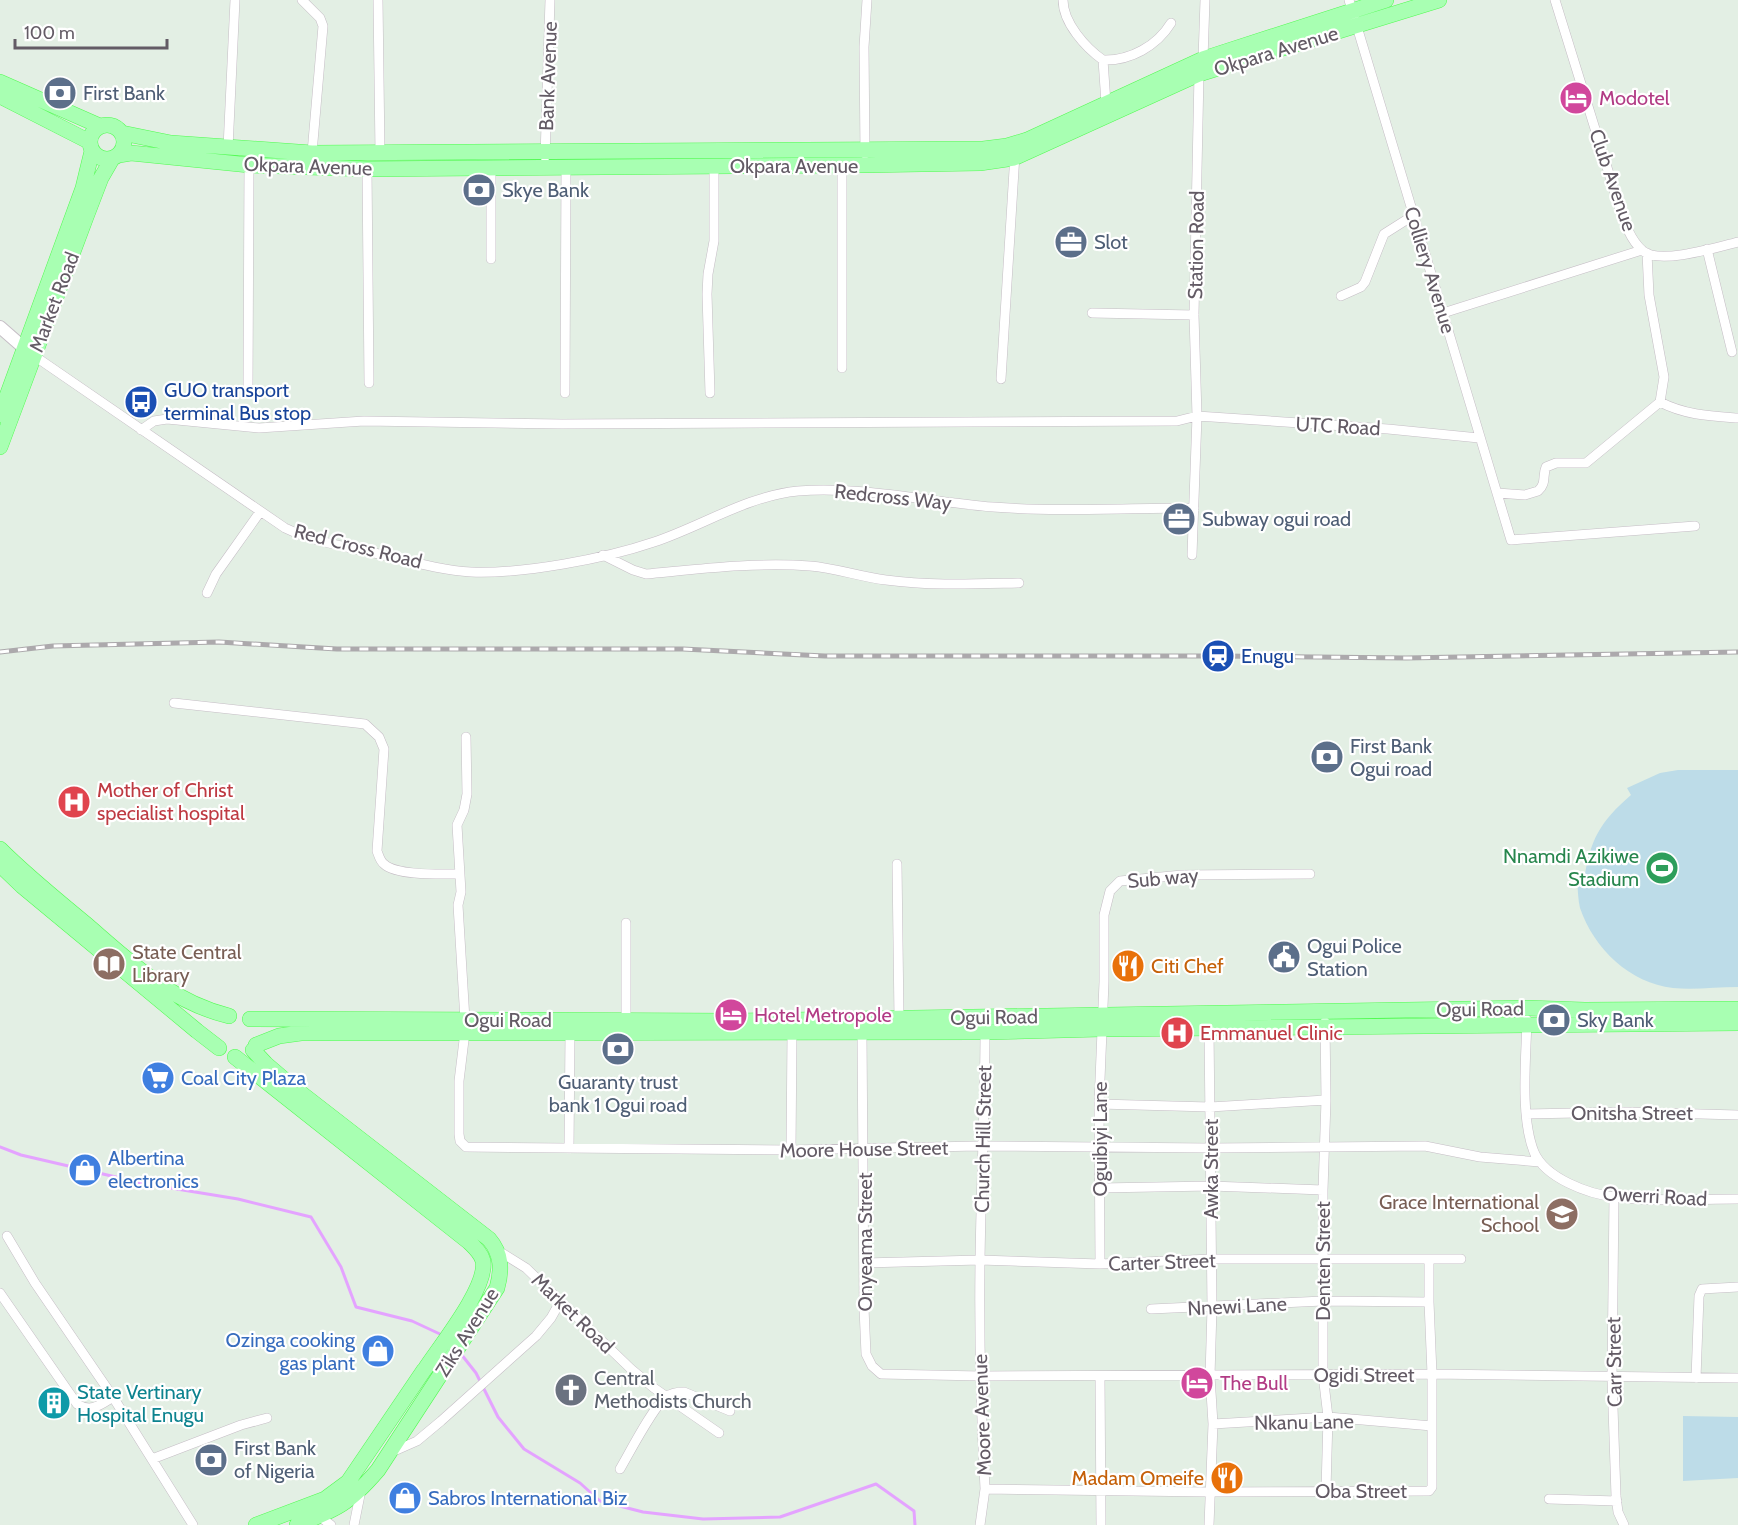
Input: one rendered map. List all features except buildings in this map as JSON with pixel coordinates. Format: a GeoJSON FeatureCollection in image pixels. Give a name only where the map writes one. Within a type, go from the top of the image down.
{"type":"FeatureCollection","features":[{"type":"Feature","properties":{"kind":"main road","name":"Okpara Avenue"},"geometry":{"type":"LineString","coordinates":[[116,157],[130,153],[249,165],[291,160],[312,153],[380,153],[545,160],[768,149],[864,158],[980,163],[1015,151],[1199,74],[1386,0]]}},
{"type":"Feature","properties":{"kind":"main road","name":"Okpara Avenue"},"geometry":{"type":"LineString","coordinates":[[1015,151],[1106,103],[1203,59],[1353,12],[1439,0]]}},
{"type":"Feature","properties":{"kind":"main road"},"geometry":{"type":"LineString","coordinates":[[0,82],[100,126],[112,125],[122,133],[124,144],[116,157],[101,158],[91,147],[0,96]]}},
{"type":"Feature","properties":{"kind":"main road"},"geometry":{"type":"LineString","coordinates":[[91,147],[92,133],[100,126]]}},
{"type":"Feature","properties":{"kind":"main road","name":"Okpara Avenue"},"geometry":{"type":"LineString","coordinates":[[122,133],[171,143],[228,148],[291,160],[367,169],[491,169],[545,160],[566,166],[842,165],[864,158]]}},
{"type":"Feature","properties":{"kind":"main road","name":"Market Road"},"geometry":{"type":"LineString","coordinates":[[0,447],[83,188],[91,147]]}},
{"type":"Feature","properties":{"kind":"main road"},"geometry":{"type":"LineString","coordinates":[[767,166],[768,149]]}},
{"type":"Feature","properties":{"kind":"main road","name":"Market Road"},"geometry":{"type":"LineString","coordinates":[[0,414],[29,352],[101,178],[116,157]]}},
{"type":"Feature","properties":{"kind":"main road"},"geometry":{"type":"LineString","coordinates":[[0,849],[35,882],[165,990],[208,1011],[229,1016],[240,1015],[250,1019],[258,1031],[255,1048],[266,1064],[300,1093],[489,1239],[497,1250]]}},
{"type":"Feature","properties":{"kind":"main road"},"geometry":{"type":"LineString","coordinates":[[0,865],[22,886],[196,1031],[224,1052],[235,1057],[470,1242],[480,1253]]}},
{"type":"Feature","properties":{"kind":"main road","name":"Ogui Road"},"geometry":{"type":"LineString","coordinates":[[250,1019],[465,1026],[570,1034],[792,1033],[862,1032],[1325,1011],[1527,1008],[1738,1009]]}},
{"type":"Feature","properties":{"kind":"main road"},"geometry":{"type":"LineString","coordinates":[[219,1047],[217,1030],[219,1024],[229,1016]]}},
{"type":"Feature","properties":{"kind":"main road","name":"Ogui Road"},"geometry":{"type":"LineString","coordinates":[[255,1048],[279,1036],[301,1033],[626,1020],[736,1021],[899,1018],[985,1025]]}},
{"type":"Feature","properties":{"kind":"main road","name":"Ogui Road"},"geometry":{"type":"LineString","coordinates":[[1102,1022],[1209,1029],[1738,1023]]}},
{"type":"Feature","properties":{"kind":"main road"},"geometry":{"type":"LineString","coordinates":[[235,1057],[242,1057],[255,1048]]}},
{"type":"Feature","properties":{"kind":"main road","name":"Ziks Avenue"},"geometry":{"type":"LineString","coordinates":[[297,1525],[325,1520],[361,1490],[390,1452],[497,1288],[501,1266],[497,1250]]}},
{"type":"Feature","properties":{"kind":"main road","name":"Ziks Avenue"},"geometry":{"type":"LineString","coordinates":[[256,1525],[326,1499],[348,1482],[472,1300],[482,1278],[483,1262],[480,1253]]}},
{"type":"Feature","properties":{"kind":"street"},"geometry":{"type":"LineString","coordinates":[[228,148],[236,0]]}},
{"type":"Feature","properties":{"kind":"street"},"geometry":{"type":"LineString","coordinates":[[302,0],[320,18],[323,26],[312,153]]}},
{"type":"Feature","properties":{"kind":"street"},"geometry":{"type":"LineString","coordinates":[[378,0],[380,153]]}},
{"type":"Feature","properties":{"kind":"street","name":"Bank Avenue"},"geometry":{"type":"LineString","coordinates":[[545,160],[550,0]]}},
{"type":"Feature","properties":{"kind":"street"},"geometry":{"type":"LineString","coordinates":[[864,158],[864,47],[867,0]]}},
{"type":"Feature","properties":{"kind":"street"},"geometry":{"type":"LineString","coordinates":[[1063,0],[1065,13],[1074,29],[1103,60],[1106,103]]}},
{"type":"Feature","properties":{"kind":"street","name":"Station Road"},"geometry":{"type":"LineString","coordinates":[[1192,555],[1197,416],[1194,315],[1199,74],[1203,59],[1205,0]]}},
{"type":"Feature","properties":{"kind":"street","name":"Club Avenue"},"geometry":{"type":"LineString","coordinates":[[1555,0],[1622,215],[1628,229],[1644,252]]}},
{"type":"Feature","properties":{"kind":"street","name":"Colliery Avenue"},"geometry":{"type":"LineString","coordinates":[[1353,12],[1511,540],[1695,526]]}},
{"type":"Feature","properties":{"kind":"street"},"geometry":{"type":"LineString","coordinates":[[1103,60],[1121,59],[1144,50],[1165,33],[1171,24]]}},
{"type":"Feature","properties":{"kind":"street"},"geometry":{"type":"LineString","coordinates":[[1001,379],[1015,151]]}},
{"type":"Feature","properties":{"kind":"street"},"geometry":{"type":"LineString","coordinates":[[248,389],[249,165]]}},
{"type":"Feature","properties":{"kind":"street"},"geometry":{"type":"LineString","coordinates":[[842,165],[842,368]]}},
{"type":"Feature","properties":{"kind":"street"},"geometry":{"type":"LineString","coordinates":[[565,393],[566,166]]}},
{"type":"Feature","properties":{"kind":"street"},"geometry":{"type":"LineString","coordinates":[[710,393],[707,294],[714,241],[714,166]]}},
{"type":"Feature","properties":{"kind":"street"},"geometry":{"type":"LineString","coordinates":[[367,169],[369,383]]}},
{"type":"Feature","properties":{"kind":"street"},"geometry":{"type":"LineString","coordinates":[[491,169],[491,259]]}},
{"type":"Feature","properties":{"kind":"street"},"geometry":{"type":"LineString","coordinates":[[1341,296],[1365,282],[1384,234],[1414,215]]}},
{"type":"Feature","properties":{"kind":"street"},"geometry":{"type":"LineString","coordinates":[[1443,313],[1644,252],[1660,256],[1738,242]]}},
{"type":"Feature","properties":{"kind":"street"},"geometry":{"type":"LineString","coordinates":[[1707,249],[1732,352]]}},
{"type":"Feature","properties":{"kind":"street"},"geometry":{"type":"LineString","coordinates":[[1497,493],[1525,495],[1539,491],[1545,482],[1546,467],[1556,463],[1586,463],[1660,402],[1664,377],[1649,296],[1644,252]]}},
{"type":"Feature","properties":{"kind":"street"},"geometry":{"type":"LineString","coordinates":[[1092,313],[1194,315]]}},
{"type":"Feature","properties":{"kind":"street"},"geometry":{"type":"LineString","coordinates":[[0,327],[29,352]]}},
{"type":"Feature","properties":{"kind":"street","name":"Red Cross Road"},"geometry":{"type":"LineString","coordinates":[[29,352],[260,512],[294,533],[459,571],[509,570],[564,564],[603,555]]}},
{"type":"Feature","properties":{"kind":"street"},"geometry":{"type":"LineString","coordinates":[[1660,402],[1679,411],[1701,416],[1738,418]]}},
{"type":"Feature","properties":{"kind":"street","name":"UTC Road"},"geometry":{"type":"LineString","coordinates":[[141,430],[154,421],[167,419],[259,428],[364,421],[562,424],[1033,423],[1177,421],[1197,416],[1388,429],[1479,438]]}},
{"type":"Feature","properties":{"kind":"street","name":"Redcross Way"},"geometry":{"type":"LineString","coordinates":[[603,555],[664,539],[771,495],[797,492],[827,490],[883,494],[956,504],[1038,509],[1194,508]]}},
{"type":"Feature","properties":{"kind":"street"},"geometry":{"type":"LineString","coordinates":[[207,593],[216,574],[260,512]]}},
{"type":"Feature","properties":{"kind":"street"},"geometry":{"type":"LineString","coordinates":[[603,555],[633,570],[646,573],[743,565],[807,566],[834,568],[887,580],[944,585],[1019,583]]}},
{"type":"Feature","properties":{"kind":"street"},"geometry":{"type":"LineString","coordinates":[[174,703],[365,724],[379,737],[384,749],[377,851],[381,861],[386,866],[412,873],[459,874]]}},
{"type":"Feature","properties":{"kind":"street"},"geometry":{"type":"LineString","coordinates":[[465,1026],[458,905],[461,898],[457,825],[464,810],[467,794],[466,737]]}},
{"type":"Feature","properties":{"kind":"street"},"geometry":{"type":"LineString","coordinates":[[897,864],[899,1018]]}},
{"type":"Feature","properties":{"kind":"street","name":"Sub way"},"geometry":{"type":"LineString","coordinates":[[1102,1022],[1104,915],[1107,898],[1114,885],[1120,881],[1182,875],[1310,874]]}},
{"type":"Feature","properties":{"kind":"street"},"geometry":{"type":"LineString","coordinates":[[626,923],[626,1020]]}},
{"type":"Feature","properties":{"kind":"street"},"geometry":{"type":"LineString","coordinates":[[1527,1008],[1526,1114],[1533,1148],[1540,1162]]}},
{"type":"Feature","properties":{"kind":"street","name":"Denten Street"},"geometry":{"type":"LineString","coordinates":[[1325,1011],[1323,1375],[1328,1418],[1326,1490]]}},
{"type":"Feature","properties":{"kind":"street","name":"Oguibiyi Lane"},"geometry":{"type":"LineString","coordinates":[[1100,1264],[1099,1104],[1102,1022]]}},
{"type":"Feature","properties":{"kind":"street","name":"Church Hill Street"},"geometry":{"type":"LineString","coordinates":[[980,1260],[985,1025]]}},
{"type":"Feature","properties":{"kind":"street","name":"Moore House Street"},"geometry":{"type":"LineString","coordinates":[[465,1026],[459,1082],[459,1134],[460,1142],[466,1147],[791,1150],[984,1146],[1210,1148],[1324,1146]]}},
{"type":"Feature","properties":{"kind":"street","name":"Awka Street"},"geometry":{"type":"LineString","coordinates":[[1209,1029],[1212,1308],[1209,1525]]}},
{"type":"Feature","properties":{"kind":"street","name":"Onyeama Street"},"geometry":{"type":"LineString","coordinates":[[862,1032],[866,1354],[872,1366],[881,1374]]}},
{"type":"Feature","properties":{"kind":"street"},"geometry":{"type":"LineString","coordinates":[[791,1150],[792,1033]]}},
{"type":"Feature","properties":{"kind":"street"},"geometry":{"type":"LineString","coordinates":[[569,1149],[570,1034]]}},
{"type":"Feature","properties":{"kind":"street"},"geometry":{"type":"LineString","coordinates":[[1099,1104],[1210,1107],[1326,1100]]}},
{"type":"Feature","properties":{"kind":"street","name":"Onitsha Street"},"geometry":{"type":"LineString","coordinates":[[1526,1114],[1627,1112],[1738,1115]]}},
{"type":"Feature","properties":{"kind":"street"},"geometry":{"type":"LineString","coordinates":[[1324,1146],[1425,1146],[1480,1157],[1540,1162]]}},
{"type":"Feature","properties":{"kind":"street","name":"Owerri Road"},"geometry":{"type":"LineString","coordinates":[[1540,1162],[1575,1187],[1614,1197],[1738,1199]]}},
{"type":"Feature","properties":{"kind":"street"},"geometry":{"type":"LineString","coordinates":[[1100,1188],[1211,1186],[1323,1190]]}},
{"type":"Feature","properties":{"kind":"street","name":"Carr Street"},"geometry":{"type":"LineString","coordinates":[[1614,1197],[1612,1378],[1617,1501],[1618,1512],[1624,1525]]}},
{"type":"Feature","properties":{"kind":"street"},"geometry":{"type":"LineString","coordinates":[[7,1236],[35,1283],[112,1397],[193,1525]]}},
{"type":"Feature","properties":{"kind":"street"},"geometry":{"type":"LineString","coordinates":[[480,1253],[497,1250]]}},
{"type":"Feature","properties":{"kind":"street","name":"Market Road"},"geometry":{"type":"LineString","coordinates":[[497,1250],[526,1268],[631,1369],[666,1397],[719,1433]]}},
{"type":"Feature","properties":{"kind":"street","name":"Carter Street"},"geometry":{"type":"LineString","coordinates":[[864,1263],[980,1260],[1100,1264],[1211,1259],[1461,1259]]}},
{"type":"Feature","properties":{"kind":"street","name":"Oba Street"},"geometry":{"type":"LineString","coordinates":[[1210,1492],[1429,1491],[1432,1487],[1432,1374],[1429,1259]]}},
{"type":"Feature","properties":{"kind":"street","name":"Moore Avenue"},"geometry":{"type":"LineString","coordinates":[[980,1260],[985,1489],[1210,1492]]}},
{"type":"Feature","properties":{"kind":"street"},"geometry":{"type":"LineString","coordinates":[[1696,1378],[1702,1289],[1738,1287]]}},
{"type":"Feature","properties":{"kind":"street"},"geometry":{"type":"LineString","coordinates":[[0,1293],[77,1404],[83,1408],[94,1408],[112,1397]]}},
{"type":"Feature","properties":{"kind":"street","name":"Nnewi Lane"},"geometry":{"type":"LineString","coordinates":[[1151,1309],[1212,1308],[1323,1301],[1429,1302]]}},
{"type":"Feature","properties":{"kind":"street"},"geometry":{"type":"LineString","coordinates":[[390,1452],[422,1438],[536,1336],[551,1318],[560,1302]]}},
{"type":"Feature","properties":{"kind":"street","name":"Ogidi Street"},"geometry":{"type":"LineString","coordinates":[[881,1374],[981,1376],[1432,1374],[1738,1378]]}},
{"type":"Feature","properties":{"kind":"street"},"geometry":{"type":"LineString","coordinates":[[1100,1376],[1101,1525]]}},
{"type":"Feature","properties":{"kind":"street"},"geometry":{"type":"LineString","coordinates":[[620,1469],[657,1407],[666,1397],[684,1392],[730,1411]]}},
{"type":"Feature","properties":{"kind":"street"},"geometry":{"type":"LineString","coordinates":[[152,1459],[241,1425],[267,1418]]}},
{"type":"Feature","properties":{"kind":"street","name":"Nkanu Lane"},"geometry":{"type":"LineString","coordinates":[[1212,1424],[1328,1418],[1432,1426]]}},
{"type":"Feature","properties":{"kind":"street"},"geometry":{"type":"LineString","coordinates":[[980,1525],[985,1489]]}},
{"type":"Feature","properties":{"kind":"street"},"geometry":{"type":"LineString","coordinates":[[354,1525],[361,1490]]}},
{"type":"Feature","properties":{"kind":"street"},"geometry":{"type":"LineString","coordinates":[[1549,1500],[1617,1501]]}},
{"type":"Feature","properties":{"kind":"shaded area","name":"Nnamdi Azikiwe Stadium"},"geometry":{"type":"Polygon","coordinates":[[[1678,770],[1738,770],[1738,987],[1673,988],[1642,979],[1628,971],[1604,950],[1586,923],[1580,908],[1577,881],[1584,881],[1586,866],[1598,832],[1611,814],[1631,795],[1627,788],[1660,773],[1678,770]]]}},
{"type":"Feature","properties":{"kind":"shaded area"},"geometry":{"type":"Polygon","coordinates":[[[1683,1416],[1738,1417],[1738,1478],[1683,1481],[1683,1416]]]}},
{"type":"Feature","properties":{"kind":"waterway"},"geometry":{"type":"LineString","coordinates":[[0,1147],[21,1155],[146,1184],[238,1199],[311,1217],[341,1267],[356,1307],[412,1321],[442,1335]]}},
{"type":"Feature","properties":{"kind":"waterway"},"geometry":{"type":"LineString","coordinates":[[461,1354],[476,1373],[498,1417],[524,1449],[580,1483],[600,1501],[643,1512],[703,1519],[780,1517],[876,1484],[914,1511],[915,1525]]}},
{"type":"Feature","properties":{"kind":"railway"},"geometry":{"type":"LineString","coordinates":[[0,652],[53,646],[219,642],[337,649],[683,649],[825,656],[1406,658],[1738,652]]}},
{"type":"Feature","properties":{"kind":"place","name":"First Bank"},"geometry":{"type":"Point","coordinates":[60,93]}},
{"type":"Feature","properties":{"kind":"place","name":"Modotel"},"geometry":{"type":"Point","coordinates":[1576,98]}},
{"type":"Feature","properties":{"kind":"place","name":"Skye Bank"},"geometry":{"type":"Point","coordinates":[479,190]}},
{"type":"Feature","properties":{"kind":"place","name":"Slot"},"geometry":{"type":"Point","coordinates":[1071,242]}},
{"type":"Feature","properties":{"kind":"place","name":"GUO transport terminal Bus stop"},"geometry":{"type":"Point","coordinates":[141,402]}},
{"type":"Feature","properties":{"kind":"place","name":"Subway ogui road"},"geometry":{"type":"Point","coordinates":[1179,519]}},
{"type":"Feature","properties":{"kind":"place","name":"Enugu"},"geometry":{"type":"Point","coordinates":[1218,656]}},
{"type":"Feature","properties":{"kind":"place","name":"First Bank Ogui road"},"geometry":{"type":"Point","coordinates":[1327,757]}},
{"type":"Feature","properties":{"kind":"place","name":"Mother of Christ specialist hospital"},"geometry":{"type":"Point","coordinates":[74,802]}},
{"type":"Feature","properties":{"kind":"place","name":"Nnamdi Azikiwe Stadium"},"geometry":{"type":"Point","coordinates":[1662,868]}},
{"type":"Feature","properties":{"kind":"place","name":"Ogui Police Station"},"geometry":{"type":"Point","coordinates":[1284,957]}},
{"type":"Feature","properties":{"kind":"place","name":"State Central Library"},"geometry":{"type":"Point","coordinates":[109,964]}},
{"type":"Feature","properties":{"kind":"place","name":"Citi Chef"},"geometry":{"type":"Point","coordinates":[1128,966]}},
{"type":"Feature","properties":{"kind":"place","name":"Hotel Metropole"},"geometry":{"type":"Point","coordinates":[731,1015]}},
{"type":"Feature","properties":{"kind":"place","name":"Sky Bank"},"geometry":{"type":"Point","coordinates":[1554,1020]}},
{"type":"Feature","properties":{"kind":"place","name":"Emmanuel Clinic"},"geometry":{"type":"Point","coordinates":[1177,1033]}},
{"type":"Feature","properties":{"kind":"place","name":"Guaranty trust bank 1 Ogui road"},"geometry":{"type":"Point","coordinates":[618,1049]}},
{"type":"Feature","properties":{"kind":"place","name":"Coal City Plaza"},"geometry":{"type":"Point","coordinates":[158,1078]}},
{"type":"Feature","properties":{"kind":"place","name":"Albertina electronics"},"geometry":{"type":"Point","coordinates":[85,1170]}},
{"type":"Feature","properties":{"kind":"place","name":"Grace International School"},"geometry":{"type":"Point","coordinates":[1562,1214]}},
{"type":"Feature","properties":{"kind":"place","name":"Ozinga cooking gas plant"},"geometry":{"type":"Point","coordinates":[378,1351]}},
{"type":"Feature","properties":{"kind":"place","name":"The Bull"},"geometry":{"type":"Point","coordinates":[1197,1383]}},
{"type":"Feature","properties":{"kind":"place","name":"Central Methodists Church"},"geometry":{"type":"Point","coordinates":[571,1390]}},
{"type":"Feature","properties":{"kind":"place","name":"State Vertinary Hospital Enugu"},"geometry":{"type":"Point","coordinates":[54,1403]}},
{"type":"Feature","properties":{"kind":"place","name":"First Bank of Nigeria"},"geometry":{"type":"Point","coordinates":[211,1460]}},
{"type":"Feature","properties":{"kind":"place","name":"Madam Omeife"},"geometry":{"type":"Point","coordinates":[1227,1478]}},
{"type":"Feature","properties":{"kind":"place","name":"Sabros International Biz"},"geometry":{"type":"Point","coordinates":[405,1498]}}]}
